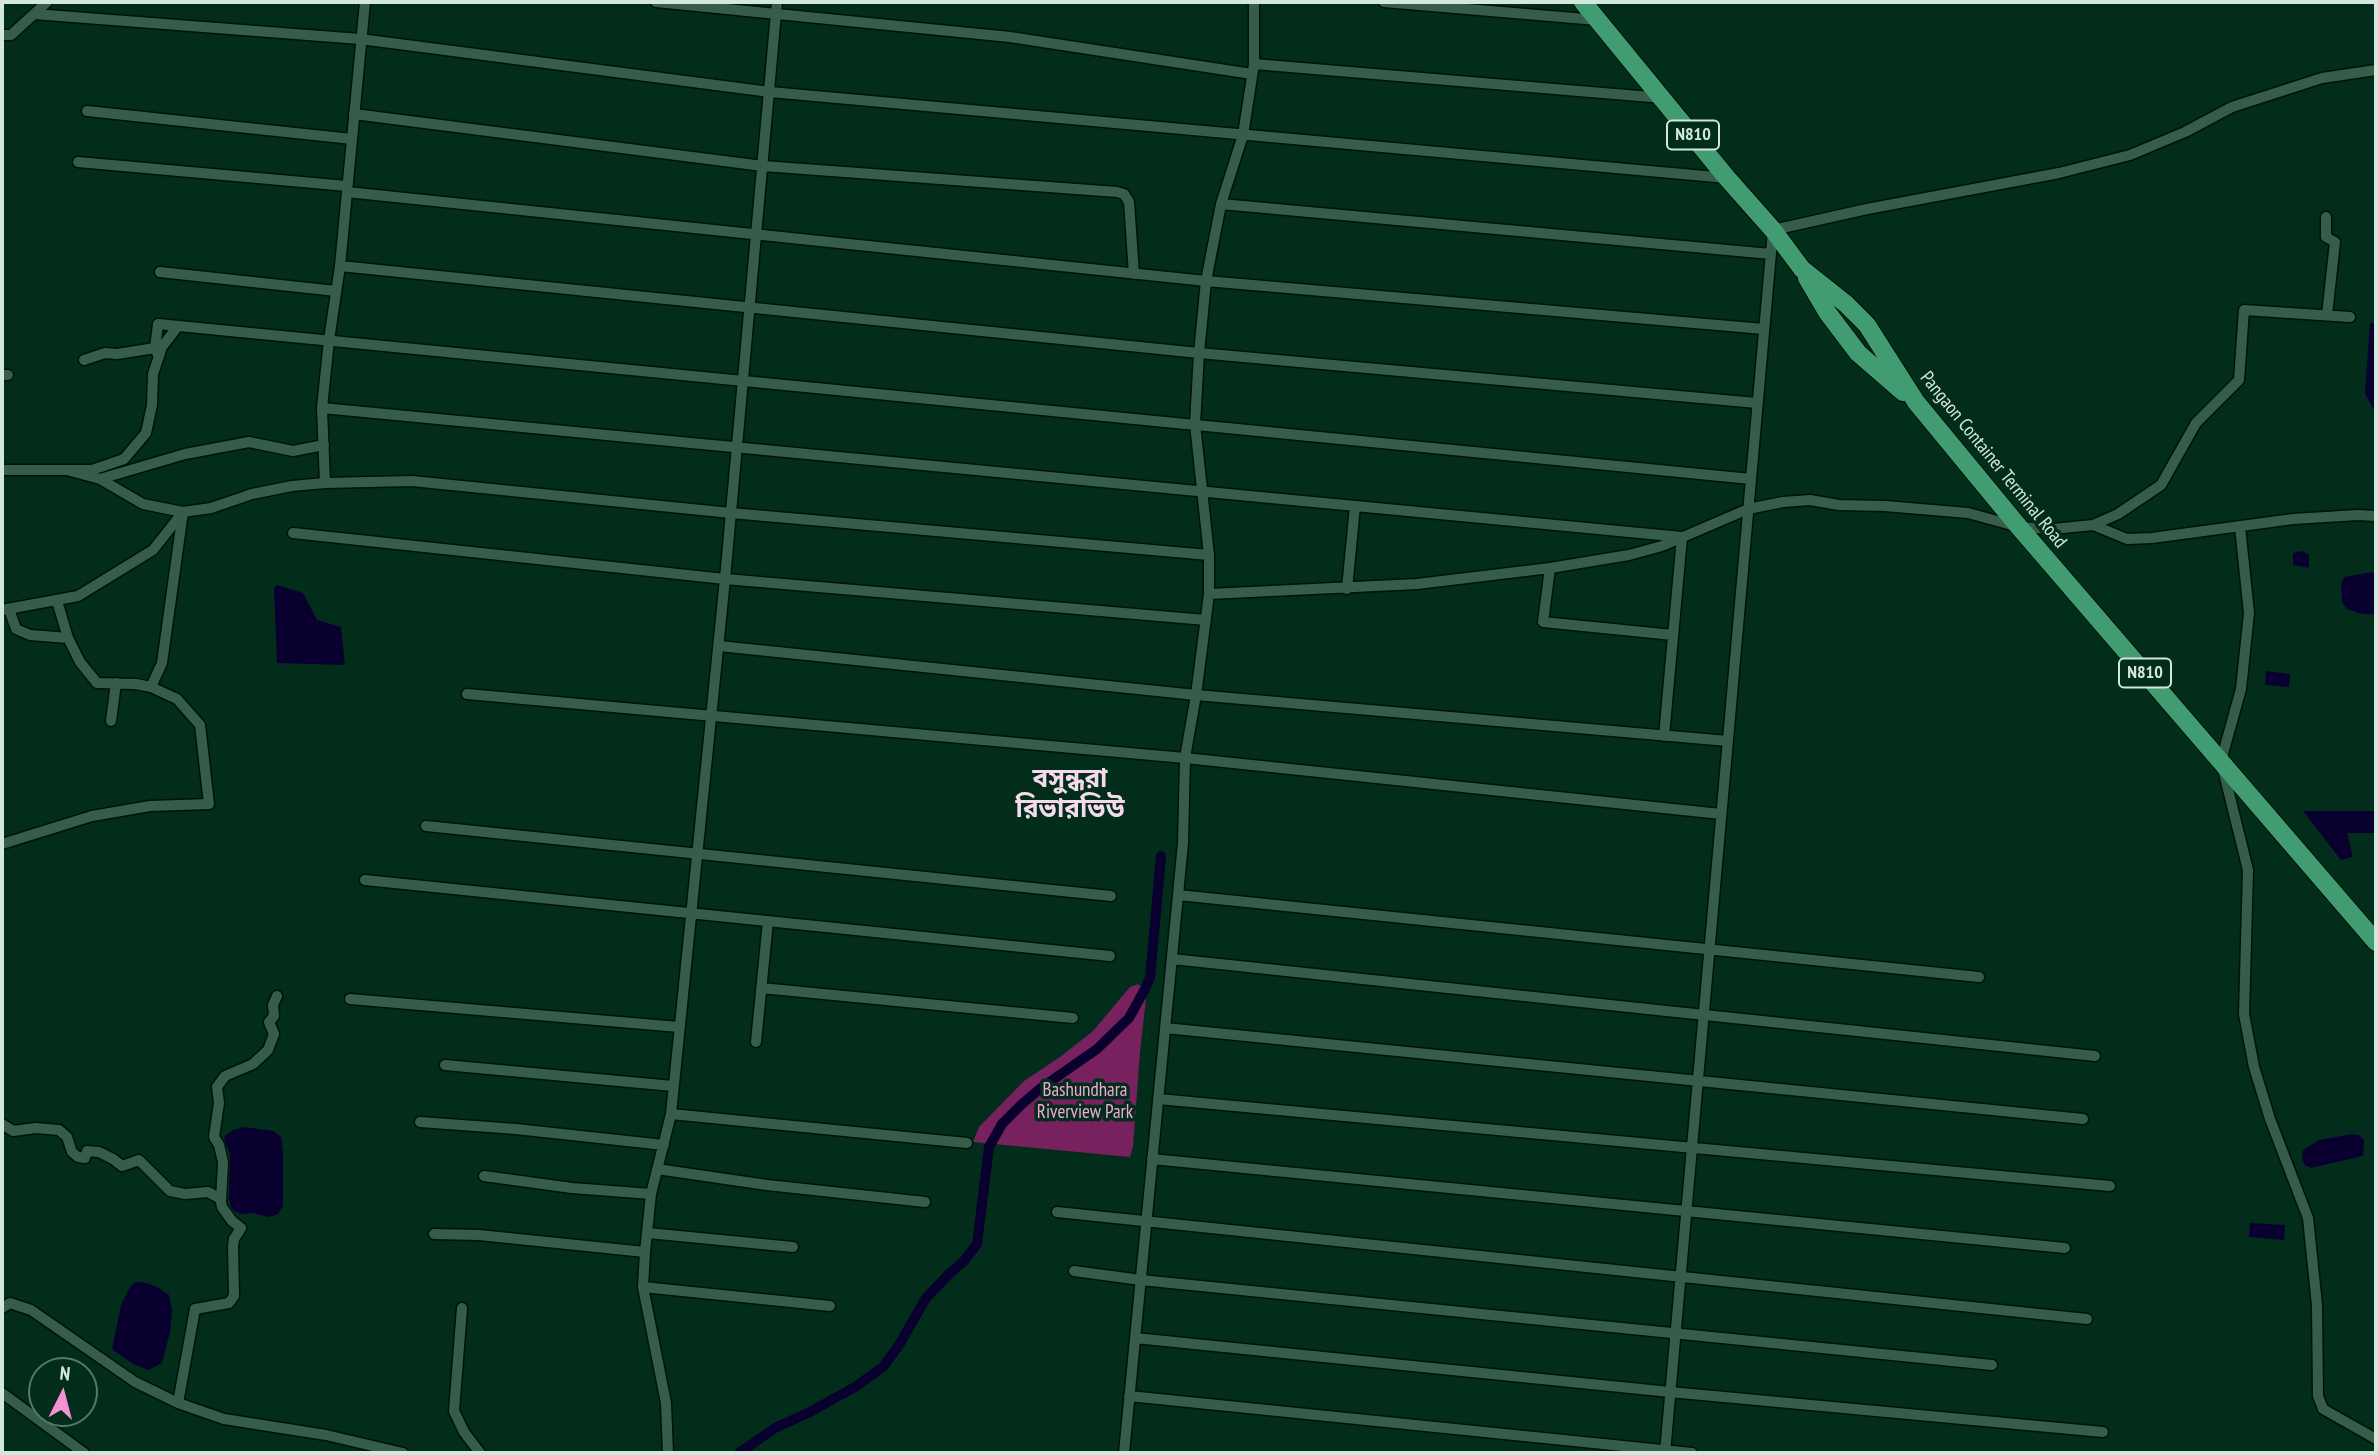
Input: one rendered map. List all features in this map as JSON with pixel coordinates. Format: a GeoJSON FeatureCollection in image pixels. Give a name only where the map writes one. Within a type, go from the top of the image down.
{"type":"FeatureCollection","features":[{"type":"Feature","properties":{"kind":"highway","name":"N810"},"geometry":{"type":"LineString","coordinates":[[1583,2],[1773,230]]}},
{"type":"Feature","properties":{"kind":"highway","name":"Pangaon Container Terminal Road"},"geometry":{"type":"LineString","coordinates":[[1773,230],[1802,269],[1827,312],[1858,353],[1916,402],[2019,527],[2376,942]]}},
{"type":"Feature","properties":{"kind":"street"},"geometry":{"type":"LineString","coordinates":[[2,35],[10,35],[47,2]]}},
{"type":"Feature","properties":{"kind":"street"},"geometry":{"type":"LineString","coordinates":[[325,482],[322,408],[340,266],[365,2]]}},
{"type":"Feature","properties":{"kind":"street"},"geometry":{"type":"LineString","coordinates":[[656,2],[1010,37],[1253,69],[1664,98]]}},
{"type":"Feature","properties":{"kind":"street"},"geometry":{"type":"LineString","coordinates":[[668,1453],[666,1403],[643,1287],[645,1252],[651,1194],[671,1114],[719,646],[777,2]]}},
{"type":"Feature","properties":{"kind":"street"},"geometry":{"type":"LineString","coordinates":[[1124,1453],[1183,843],[1185,758],[1209,594],[1209,555],[1195,424],[1199,353],[1206,281],[1221,204],[1243,135],[1253,69],[1254,2]]}},
{"type":"Feature","properties":{"kind":"street"},"geometry":{"type":"LineString","coordinates":[[1384,2],[1598,20]]}},
{"type":"Feature","properties":{"kind":"street"},"geometry":{"type":"LineString","coordinates":[[34,14],[360,38],[769,92],[1727,178]]}},
{"type":"Feature","properties":{"kind":"street"},"geometry":{"type":"LineString","coordinates":[[1665,1452],[1773,230],[1867,209],[2059,173],[2118,158],[2185,132],[2232,107],[2322,78],[2376,69]]}},
{"type":"Feature","properties":{"kind":"street"},"geometry":{"type":"LineString","coordinates":[[87,111],[352,139]]}},
{"type":"Feature","properties":{"kind":"street"},"geometry":{"type":"LineString","coordinates":[[354,114],[763,166],[1117,192],[1124,194],[1129,202],[1134,274]]}},
{"type":"Feature","properties":{"kind":"street"},"geometry":{"type":"LineString","coordinates":[[78,162],[1134,274],[1764,329]]}},
{"type":"Feature","properties":{"kind":"street"},"geometry":{"type":"LineString","coordinates":[[1221,204],[1771,254]]}},
{"type":"Feature","properties":{"kind":"street"},"geometry":{"type":"LineString","coordinates":[[2326,217],[2326,237],[2335,242],[2327,315]]}},
{"type":"Feature","properties":{"kind":"street"},"geometry":{"type":"LineString","coordinates":[[340,266],[1199,353],[1757,403]]}},
{"type":"Feature","properties":{"kind":"street"},"geometry":{"type":"LineString","coordinates":[[160,272],[336,291]]}},
{"type":"Feature","properties":{"kind":"street"},"geometry":{"type":"LineString","coordinates":[[1209,594],[1417,584],[1550,568],[1629,555],[1682,537],[1748,509],[1783,502],[1810,500],[1839,505],[1968,513],[2019,527],[2053,529],[2092,525],[2118,514],[2161,485],[2196,423],[2239,380],[2244,310],[2350,317]]}},
{"type":"Feature","properties":{"kind":"street"},"geometry":{"type":"LineString","coordinates":[[2,470],[92,470],[124,459],[146,433],[152,405],[158,324],[1751,479]]}},
{"type":"Feature","properties":{"kind":"street"},"geometry":{"type":"LineString","coordinates":[[84,360],[105,353],[157,353],[178,326]]}},
{"type":"Feature","properties":{"kind":"street"},"geometry":{"type":"LineString","coordinates":[[322,408],[1682,537]]}},
{"type":"Feature","properties":{"kind":"street"},"geometry":{"type":"LineString","coordinates":[[100,479],[185,454],[249,442],[275,445],[293,451],[324,445]]}},
{"type":"Feature","properties":{"kind":"street"},"geometry":{"type":"LineString","coordinates":[[67,470],[100,479],[143,504],[183,512],[211,508],[252,494],[325,482],[412,481],[731,513],[1209,555]]}},
{"type":"Feature","properties":{"kind":"street"},"geometry":{"type":"LineString","coordinates":[[1347,589],[1355,506]]}},
{"type":"Feature","properties":{"kind":"street"},"geometry":{"type":"LineString","coordinates":[[68,638],[30,635],[16,629],[6,610],[78,596],[153,551],[183,512]]}},
{"type":"Feature","properties":{"kind":"street"},"geometry":{"type":"LineString","coordinates":[[151,687],[162,663],[183,512]]}},
{"type":"Feature","properties":{"kind":"street"},"geometry":{"type":"LineString","coordinates":[[2092,525],[2127,539],[2304,519],[2376,516]]}},
{"type":"Feature","properties":{"kind":"street"},"geometry":{"type":"LineString","coordinates":[[2240,527],[2249,613],[2241,689],[2221,761],[2248,870],[2244,1014],[2254,1067],[2270,1119],[2308,1218],[2317,1306],[2318,1396],[2323,1409],[2376,1439]]}},
{"type":"Feature","properties":{"kind":"street"},"geometry":{"type":"LineString","coordinates":[[293,533],[725,579],[1206,620]]}},
{"type":"Feature","properties":{"kind":"street"},"geometry":{"type":"LineString","coordinates":[[1664,736],[1682,537]]}},
{"type":"Feature","properties":{"kind":"street"},"geometry":{"type":"LineString","coordinates":[[1550,568],[1543,622],[1673,635]]}},
{"type":"Feature","properties":{"kind":"street"},"geometry":{"type":"LineString","coordinates":[[2,844],[92,816],[150,806],[209,804],[200,725],[177,699],[151,687],[97,683],[80,662],[68,638],[57,601]]}},
{"type":"Feature","properties":{"kind":"street"},"geometry":{"type":"LineString","coordinates":[[719,646],[1196,695],[1728,741]]}},
{"type":"Feature","properties":{"kind":"street"},"geometry":{"type":"LineString","coordinates":[[111,721],[116,683]]}},
{"type":"Feature","properties":{"kind":"street"},"geometry":{"type":"LineString","coordinates":[[467,694],[1185,758],[1721,814]]}},
{"type":"Feature","properties":{"kind":"street"},"geometry":{"type":"LineString","coordinates":[[426,826],[1111,896]]}},
{"type":"Feature","properties":{"kind":"street"},"geometry":{"type":"LineString","coordinates":[[365,880],[1110,956]]}},
{"type":"Feature","properties":{"kind":"street"},"geometry":{"type":"LineString","coordinates":[[1178,895],[1979,977]]}},
{"type":"Feature","properties":{"kind":"street"},"geometry":{"type":"LineString","coordinates":[[756,1042],[768,921]]}},
{"type":"Feature","properties":{"kind":"street"},"geometry":{"type":"LineString","coordinates":[[1172,959],[2095,1056]]}},
{"type":"Feature","properties":{"kind":"street"},"geometry":{"type":"LineString","coordinates":[[761,988],[1073,1018]]}},
{"type":"Feature","properties":{"kind":"street"},"geometry":{"type":"LineString","coordinates":[[178,1403],[195,1309],[229,1303],[234,1296],[233,1246],[241,1228],[222,1207],[223,1162],[214,1137],[219,1103],[217,1087],[225,1076],[253,1064],[268,1050],[274,1034],[269,1022],[274,1016],[273,1005],[277,996]]}},
{"type":"Feature","properties":{"kind":"street"},"geometry":{"type":"LineString","coordinates":[[350,999],[680,1027]]}},
{"type":"Feature","properties":{"kind":"street"},"geometry":{"type":"LineString","coordinates":[[1165,1028],[2083,1119]]}},
{"type":"Feature","properties":{"kind":"street"},"geometry":{"type":"LineString","coordinates":[[445,1065],[673,1086]]}},
{"type":"Feature","properties":{"kind":"street"},"geometry":{"type":"LineString","coordinates":[[1158,1099],[2110,1186]]}},
{"type":"Feature","properties":{"kind":"street"},"geometry":{"type":"LineString","coordinates":[[671,1114],[967,1143]]}},
{"type":"Feature","properties":{"kind":"street"},"geometry":{"type":"LineString","coordinates":[[420,1122],[664,1145]]}},
{"type":"Feature","properties":{"kind":"street"},"geometry":{"type":"LineString","coordinates":[[2,1124],[13,1131],[36,1128],[59,1130],[67,1137],[72,1152],[78,1157],[85,1158],[87,1151],[99,1152],[122,1166],[139,1160],[170,1191],[186,1194],[208,1192],[221,1199]]}},
{"type":"Feature","properties":{"kind":"street"},"geometry":{"type":"LineString","coordinates":[[1152,1159],[2065,1248]]}},
{"type":"Feature","properties":{"kind":"street"},"geometry":{"type":"LineString","coordinates":[[657,1169],[767,1185],[925,1202]]}},
{"type":"Feature","properties":{"kind":"street"},"geometry":{"type":"LineString","coordinates":[[484,1176],[572,1188],[651,1194]]}},
{"type":"Feature","properties":{"kind":"street"},"geometry":{"type":"LineString","coordinates":[[1057,1212],[2087,1320]]}},
{"type":"Feature","properties":{"kind":"street"},"geometry":{"type":"LineString","coordinates":[[648,1233],[793,1247]]}},
{"type":"Feature","properties":{"kind":"street"},"geometry":{"type":"LineString","coordinates":[[434,1234],[479,1234],[645,1252]]}},
{"type":"Feature","properties":{"kind":"street"},"geometry":{"type":"LineString","coordinates":[[1074,1271],[1992,1366]]}},
{"type":"Feature","properties":{"kind":"street"},"geometry":{"type":"LineString","coordinates":[[643,1287],[830,1306]]}},
{"type":"Feature","properties":{"kind":"street"},"geometry":{"type":"LineString","coordinates":[[2,1308],[10,1303],[31,1310],[135,1382],[178,1403],[225,1419],[326,1435],[403,1453]]}},
{"type":"Feature","properties":{"kind":"street"},"geometry":{"type":"LineString","coordinates":[[462,1308],[454,1411],[464,1432],[480,1453]]}},
{"type":"Feature","properties":{"kind":"street"},"geometry":{"type":"LineString","coordinates":[[1135,1338],[2104,1433]]}},
{"type":"Feature","properties":{"kind":"street"},"geometry":{"type":"LineString","coordinates":[[2,1393],[85,1453]]}},
{"type":"Feature","properties":{"kind":"street"},"geometry":{"type":"LineString","coordinates":[[1129,1396],[1692,1453]]}},
{"type":"Feature","properties":{"kind":"green space","name":"Bashundhara Riverview Park"},"geometry":{"type":"Polygon","coordinates":[[[1138,984],[1145,989],[1146,999],[1130,1157],[973,1142],[979,1127],[1024,1081],[1093,1031],[1130,987],[1138,984]]]}},
{"type":"Feature","properties":{"kind":"shaded area"},"geometry":{"type":"Polygon","coordinates":[[[2370,323],[2376,324],[2376,408],[2373,408],[2365,394],[2370,323]]]}},
{"type":"Feature","properties":{"kind":"shaded area"},"geometry":{"type":"Polygon","coordinates":[[[2302,551],[2309,555],[2309,568],[2293,565],[2293,553],[2302,551]]]}},
{"type":"Feature","properties":{"kind":"shaded area"},"geometry":{"type":"Polygon","coordinates":[[[2373,572],[2376,578],[2376,615],[2347,609],[2342,602],[2341,585],[2344,577],[2373,572]]]}},
{"type":"Feature","properties":{"kind":"shaded area"},"geometry":{"type":"Polygon","coordinates":[[[277,585],[303,593],[317,620],[341,627],[345,665],[277,663],[274,588],[277,585]]]}},
{"type":"Feature","properties":{"kind":"shaded area"},"geometry":{"type":"Polygon","coordinates":[[[2266,671],[2290,674],[2289,687],[2265,685],[2266,671]]]}},
{"type":"Feature","properties":{"kind":"shaded area"},"geometry":{"type":"Polygon","coordinates":[[[2303,811],[2376,811],[2376,833],[2347,833],[2353,857],[2341,860],[2303,811]]]}},
{"type":"Feature","properties":{"kind":"shaded area"},"geometry":{"type":"Polygon","coordinates":[[[244,1127],[274,1131],[281,1137],[283,1206],[278,1214],[269,1217],[252,1213],[240,1214],[232,1209],[229,1200],[230,1154],[224,1139],[233,1130],[244,1127]]]}},
{"type":"Feature","properties":{"kind":"shaded area"},"geometry":{"type":"Polygon","coordinates":[[[2359,1135],[2364,1140],[2363,1156],[2311,1168],[2305,1165],[2302,1159],[2303,1150],[2319,1140],[2359,1135]]]}},
{"type":"Feature","properties":{"kind":"shaded area"},"geometry":{"type":"Polygon","coordinates":[[[2250,1223],[2285,1225],[2284,1240],[2249,1237],[2250,1223]]]}},
{"type":"Feature","properties":{"kind":"shaded area"},"geometry":{"type":"Polygon","coordinates":[[[136,1282],[147,1283],[169,1295],[172,1310],[170,1332],[162,1363],[149,1370],[133,1364],[112,1349],[121,1305],[130,1287],[136,1282]]]}},
{"type":"Feature","properties":{"kind":"waterway"},"geometry":{"type":"LineString","coordinates":[[739,1453],[775,1428],[855,1387],[883,1367],[926,1298],[964,1261],[977,1244],[989,1147],[1002,1124],[1041,1088],[1097,1049],[1129,1018],[1145,989],[1150,978],[1161,856]]}},
{"type":"Feature","properties":{"kind":"district","name":"বসুন্ধরা রিভারভিউ"},"geometry":{"type":"Point","coordinates":[1070,795]}}]}
